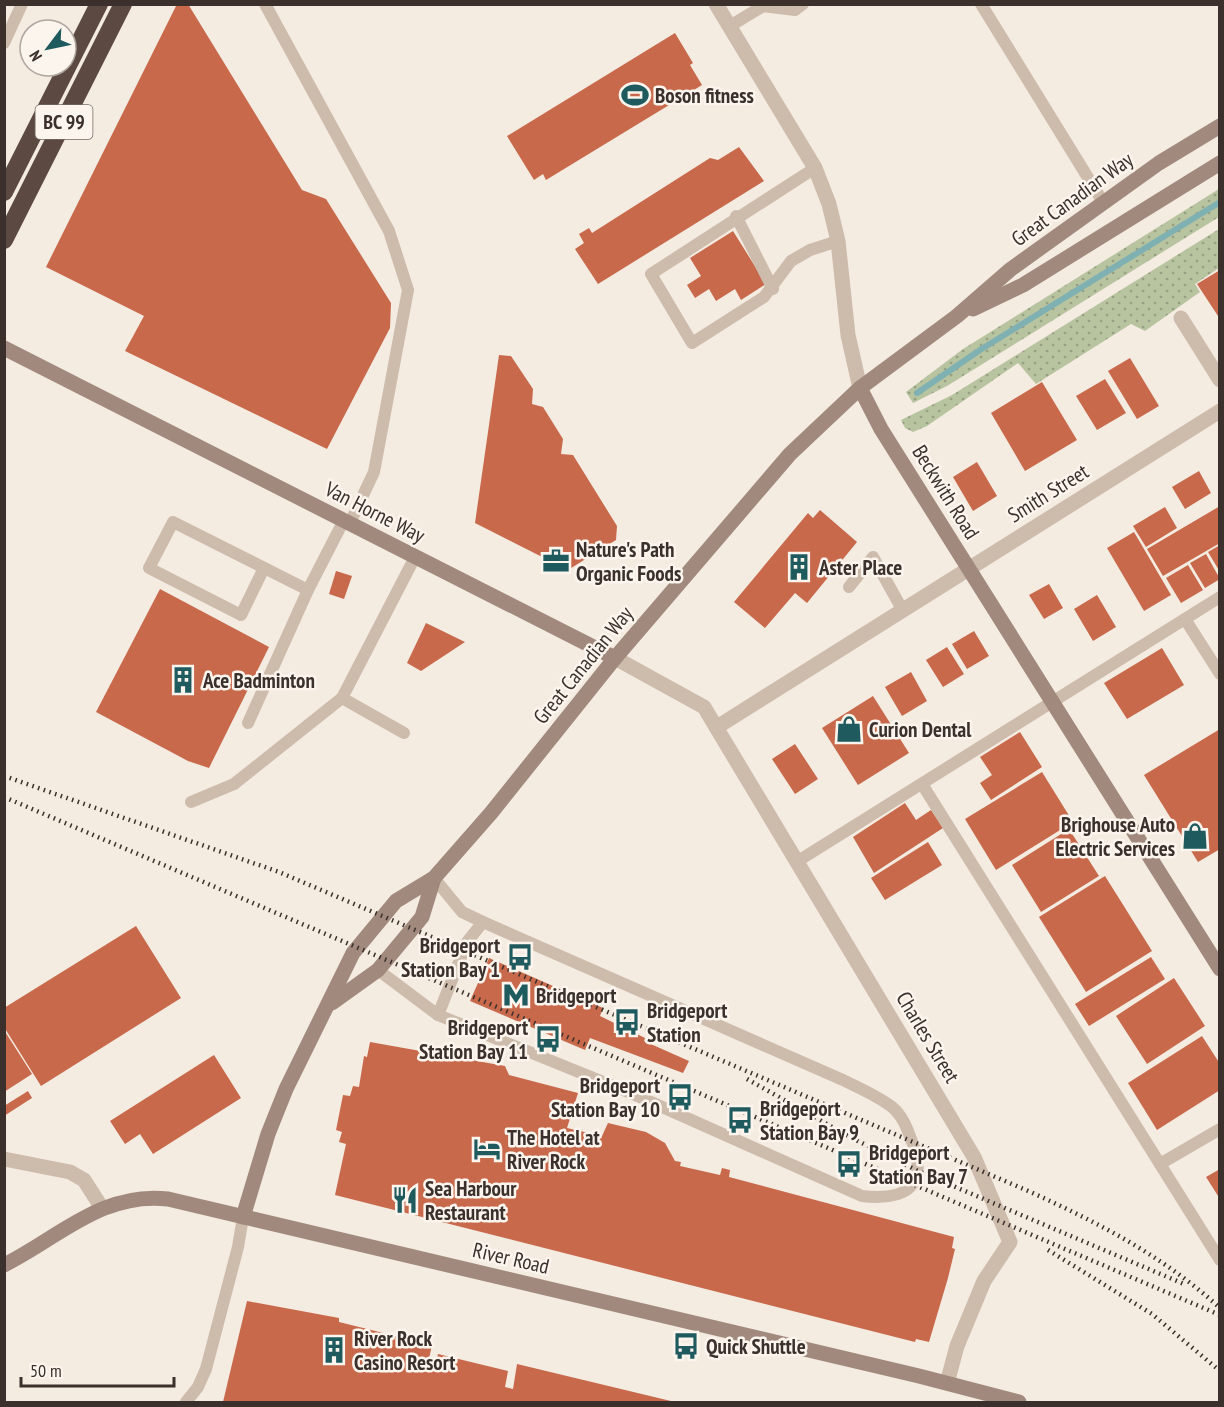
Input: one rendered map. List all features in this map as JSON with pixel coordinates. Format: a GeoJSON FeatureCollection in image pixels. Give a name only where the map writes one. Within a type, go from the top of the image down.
{"type":"FeatureCollection","features":[{"type":"Feature","properties":{"kind":"highway","name":"BC 99"},"geometry":{"type":"LineString","coordinates":[[4,192],[99,4]]}},
{"type":"Feature","properties":{"kind":"highway","name":"BC 99"},"geometry":{"type":"LineString","coordinates":[[4,240],[123,4]]}},
{"type":"Feature","properties":{"kind":"street","name":"Beckwith Road"},"geometry":{"type":"LineString","coordinates":[[716,4],[815,168],[829,204],[838,241],[848,335],[860,388],[881,429],[1220,969]]}},
{"type":"Feature","properties":{"kind":"street","name":"Great Canadian Way"},"geometry":{"type":"LineString","coordinates":[[243,1217],[268,1134],[286,1089],[353,953],[396,901],[434,878],[491,813],[615,658],[790,454],[860,388],[957,316],[1011,268],[1103,202],[1220,126]]}},
{"type":"Feature","properties":{"kind":"street","name":"Great Canadian Way"},"geometry":{"type":"LineString","coordinates":[[957,316],[1023,285],[1220,164]]}},
{"type":"Feature","properties":{"kind":"street"},"geometry":{"type":"LineString","coordinates":[[1181,318],[1214,358],[1220,380]]}},
{"type":"Feature","properties":{"kind":"street","name":"Van Horne Way"},"geometry":{"type":"LineString","coordinates":[[4,348],[615,658],[704,707],[717,727]]}},
{"type":"Feature","properties":{"kind":"street","name":"Smith Street"},"geometry":{"type":"LineString","coordinates":[[717,727],[1220,411]]}},
{"type":"Feature","properties":{"kind":"street","name":"Charles Street"},"geometry":{"type":"LineString","coordinates":[[717,727],[974,1157],[1010,1242],[984,1281],[957,1346],[947,1383]]}},
{"type":"Feature","properties":{"kind":"street","name":"Great Canadian Way"},"geometry":{"type":"LineString","coordinates":[[329,1005],[378,970],[422,917],[434,878]]}},
{"type":"Feature","properties":{"kind":"street"},"geometry":{"type":"LineString","coordinates":[[4,1159],[70,1172],[84,1180],[102,1208]]}},
{"type":"Feature","properties":{"kind":"street","name":"River Road"},"geometry":{"type":"LineString","coordinates":[[4,1265],[102,1208],[134,1198],[152,1197],[947,1383],[1019,1402]]}},
{"type":"Feature","properties":{"kind":"lane"},"geometry":{"type":"LineString","coordinates":[[4,43],[22,4]]}},
{"type":"Feature","properties":{"kind":"lane"},"geometry":{"type":"LineString","coordinates":[[248,723],[309,590],[374,472],[408,290],[388,231],[265,4]]}},
{"type":"Feature","properties":{"kind":"lane"},"geometry":{"type":"LineString","coordinates":[[730,26],[763,6],[795,10],[803,4]]}},
{"type":"Feature","properties":{"kind":"lane"},"geometry":{"type":"LineString","coordinates":[[981,4],[1103,202]]}},
{"type":"Feature","properties":{"kind":"lane"},"geometry":{"type":"LineString","coordinates":[[815,168],[736,216],[651,274],[692,343],[773,289],[792,261],[810,250],[838,241]]}},
{"type":"Feature","properties":{"kind":"lane"},"geometry":{"type":"LineString","coordinates":[[736,216],[773,289]]}},
{"type":"Feature","properties":{"kind":"lane"},"geometry":{"type":"LineString","coordinates":[[264,568],[241,615],[149,568],[173,522],[309,590]]}},
{"type":"Feature","properties":{"kind":"lane"},"geometry":{"type":"LineString","coordinates":[[191,802],[234,784],[342,698],[415,557]]}},
{"type":"Feature","properties":{"kind":"lane"},"geometry":{"type":"LineString","coordinates":[[849,587],[873,557],[902,609]]}},
{"type":"Feature","properties":{"kind":"lane"},"geometry":{"type":"LineString","coordinates":[[798,861],[1220,597]]}},
{"type":"Feature","properties":{"kind":"lane"},"geometry":{"type":"LineString","coordinates":[[1185,619],[1220,674]]}},
{"type":"Feature","properties":{"kind":"lane"},"geometry":{"type":"LineString","coordinates":[[342,698],[404,733]]}},
{"type":"Feature","properties":{"kind":"lane"},"geometry":{"type":"LineString","coordinates":[[922,783],[1220,1260]]}},
{"type":"Feature","properties":{"kind":"lane"},"geometry":{"type":"LineString","coordinates":[[378,970],[438,1015],[633,1094],[862,1196],[895,1197],[909,1189],[914,1181],[918,1168],[917,1155],[902,1118],[892,1107],[843,1080],[462,912],[434,878]]}},
{"type":"Feature","properties":{"kind":"lane"},"geometry":{"type":"LineString","coordinates":[[438,1015],[467,942],[483,922]]}},
{"type":"Feature","properties":{"kind":"lane"},"geometry":{"type":"LineString","coordinates":[[1160,1164],[1220,1129]]}},
{"type":"Feature","properties":{"kind":"lane"},"geometry":{"type":"LineString","coordinates":[[186,1402],[198,1387],[206,1369],[238,1247],[243,1217]]}},
{"type":"Feature","properties":{"kind":"green space"},"geometry":{"type":"Polygon","coordinates":[[[1219,189],[1219,217],[947,386],[913,403],[906,392],[963,349],[1219,189]]]}},
{"type":"Feature","properties":{"kind":"green space"},"geometry":{"type":"Polygon","coordinates":[[[1219,229],[1219,268],[1195,284],[1200,292],[1145,331],[1131,324],[1036,384],[1018,363],[927,426],[913,432],[905,428],[901,420],[952,395],[1219,229]]]}},
{"type":"Feature","properties":{"kind":"building"},"geometry":{"type":"Polygon","coordinates":[[[177,4],[188,4],[302,190],[326,199],[391,303],[390,328],[327,449],[125,351],[144,316],[46,267],[177,4]]]}},
{"type":"Feature","properties":{"kind":"building"},"geometry":{"type":"Polygon","coordinates":[[[675,33],[693,63],[690,65],[702,85],[546,180],[543,174],[534,180],[507,136],[675,33]]]}},
{"type":"Feature","properties":{"kind":"building"},"geometry":{"type":"Polygon","coordinates":[[[739,147],[764,181],[598,284],[575,249],[584,243],[579,234],[589,228],[592,233],[710,158],[718,160],[739,147]]]}},
{"type":"Feature","properties":{"kind":"building"},"geometry":{"type":"Polygon","coordinates":[[[733,231],[766,284],[741,300],[735,289],[716,301],[709,289],[695,298],[687,285],[701,276],[690,258],[733,231]]]}},
{"type":"Feature","properties":{"kind":"building"},"geometry":{"type":"Polygon","coordinates":[[[1220,270],[1220,319],[1197,284],[1220,270]]]}},
{"type":"Feature","properties":{"kind":"building"},"geometry":{"type":"Polygon","coordinates":[[[499,355],[511,356],[533,389],[532,404],[543,407],[563,439],[561,454],[573,455],[617,526],[616,540],[568,570],[475,523],[499,355]]]}},
{"type":"Feature","properties":{"kind":"building"},"geometry":{"type":"Polygon","coordinates":[[[1130,358],[1159,406],[1137,419],[1108,371],[1130,358]]]}},
{"type":"Feature","properties":{"kind":"building"},"geometry":{"type":"Polygon","coordinates":[[[1105,379],[1126,413],[1097,430],[1076,396],[1105,379]]]}},
{"type":"Feature","properties":{"kind":"building"},"geometry":{"type":"Polygon","coordinates":[[[1042,382],[1077,440],[1025,471],[991,413],[1042,382]]]}},
{"type":"Feature","properties":{"kind":"building"},"geometry":{"type":"Polygon","coordinates":[[[977,462],[997,496],[973,511],[953,477],[977,462]]]}},
{"type":"Feature","properties":{"kind":"building"},"geometry":{"type":"Polygon","coordinates":[[[1199,471],[1211,493],[1185,509],[1172,487],[1199,471]]]}},
{"type":"Feature","properties":{"kind":"building"},"geometry":{"type":"Polygon","coordinates":[[[1220,506],[1220,543],[1163,576],[1147,549],[1220,506]]]}},
{"type":"Feature","properties":{"kind":"building"},"geometry":{"type":"Polygon","coordinates":[[[1165,507],[1177,528],[1146,547],[1133,526],[1165,507]]]}},
{"type":"Feature","properties":{"kind":"building","name":"Aster Place"},"geometry":{"type":"Polygon","coordinates":[[[820,510],[857,542],[807,603],[795,593],[765,628],[734,602],[808,513],[813,518],[820,510]]]}},
{"type":"Feature","properties":{"kind":"building"},"geometry":{"type":"Polygon","coordinates":[[[1134,532],[1171,595],[1144,611],[1107,548],[1134,532]]]}},
{"type":"Feature","properties":{"kind":"building"},"geometry":{"type":"Polygon","coordinates":[[[1220,545],[1220,572],[1208,552],[1220,545]]]}},
{"type":"Feature","properties":{"kind":"building"},"geometry":{"type":"Polygon","coordinates":[[[1206,554],[1220,579],[1205,588],[1190,563],[1206,554]]]}},
{"type":"Feature","properties":{"kind":"building"},"geometry":{"type":"Polygon","coordinates":[[[1188,565],[1203,590],[1181,603],[1166,578],[1188,565]]]}},
{"type":"Feature","properties":{"kind":"building"},"geometry":{"type":"Polygon","coordinates":[[[336,571],[352,576],[344,599],[329,594],[336,571]]]}},
{"type":"Feature","properties":{"kind":"building"},"geometry":{"type":"Polygon","coordinates":[[[1049,584],[1063,608],[1044,619],[1029,595],[1049,584]]]}},
{"type":"Feature","properties":{"kind":"building","name":"Ace Badminton"},"geometry":{"type":"Polygon","coordinates":[[[160,589],[269,647],[209,768],[188,761],[96,712],[160,589]]]}},
{"type":"Feature","properties":{"kind":"building"},"geometry":{"type":"Polygon","coordinates":[[[1097,595],[1116,627],[1093,641],[1074,609],[1097,595]]]}},
{"type":"Feature","properties":{"kind":"building"},"geometry":{"type":"Polygon","coordinates":[[[426,623],[465,642],[421,671],[407,663],[426,623]]]}},
{"type":"Feature","properties":{"kind":"building"},"geometry":{"type":"Polygon","coordinates":[[[974,631],[989,656],[967,669],[952,644],[974,631]]]}},
{"type":"Feature","properties":{"kind":"building"},"geometry":{"type":"Polygon","coordinates":[[[947,647],[964,674],[943,687],[926,660],[947,647]]]}},
{"type":"Feature","properties":{"kind":"building"},"geometry":{"type":"Polygon","coordinates":[[[1162,648],[1184,685],[1127,719],[1104,683],[1162,648]]]}},
{"type":"Feature","properties":{"kind":"building"},"geometry":{"type":"Polygon","coordinates":[[[911,672],[927,701],[902,716],[885,687],[911,672]]]}},
{"type":"Feature","properties":{"kind":"building"},"geometry":{"type":"Polygon","coordinates":[[[873,696],[909,753],[858,785],[822,728],[873,696]]]}},
{"type":"Feature","properties":{"kind":"building"},"geometry":{"type":"Polygon","coordinates":[[[1220,729],[1220,849],[1198,862],[1144,775],[1220,729]]]}},
{"type":"Feature","properties":{"kind":"building"},"geometry":{"type":"Polygon","coordinates":[[[1020,732],[1042,767],[991,800],[980,783],[992,775],[980,757],[1020,732]]]}},
{"type":"Feature","properties":{"kind":"building"},"geometry":{"type":"Polygon","coordinates":[[[795,744],[818,779],[795,794],[772,759],[795,744]]]}},
{"type":"Feature","properties":{"kind":"building"},"geometry":{"type":"Polygon","coordinates":[[[1042,772],[1073,822],[996,870],[965,819],[1042,772]]]}},
{"type":"Feature","properties":{"kind":"building"},"geometry":{"type":"Polygon","coordinates":[[[905,803],[916,820],[931,810],[943,828],[874,873],[853,837],[905,803]]]}},
{"type":"Feature","properties":{"kind":"building"},"geometry":{"type":"Polygon","coordinates":[[[1069,829],[1099,876],[1041,912],[1012,865],[1069,829]]]}},
{"type":"Feature","properties":{"kind":"building"},"geometry":{"type":"Polygon","coordinates":[[[928,842],[942,865],[885,900],[871,878],[928,842]]]}},
{"type":"Feature","properties":{"kind":"building"},"geometry":{"type":"Polygon","coordinates":[[[1105,876],[1152,951],[1086,992],[1039,917],[1105,876]]]}},
{"type":"Feature","properties":{"kind":"building"},"geometry":{"type":"Polygon","coordinates":[[[136,926],[181,998],[41,1086],[4,1027],[4,1008],[136,926]]]}},
{"type":"Feature","properties":{"kind":"building"},"geometry":{"type":"Polygon","coordinates":[[[1151,957],[1165,979],[1089,1026],[1075,1004],[1151,957]]]}},
{"type":"Feature","properties":{"kind":"building"},"geometry":{"type":"Polygon","coordinates":[[[489,958],[603,1008],[600,1016],[645,1038],[644,1041],[689,1061],[683,1073],[590,1038],[585,1050],[470,1001],[489,958]]]}},
{"type":"Feature","properties":{"kind":"building"},"geometry":{"type":"Polygon","coordinates":[[[1174,978],[1205,1026],[1147,1064],[1116,1016],[1174,978]]]}},
{"type":"Feature","properties":{"kind":"building"},"geometry":{"type":"Polygon","coordinates":[[[4,1030],[32,1074],[4,1092],[4,1030]]]}},
{"type":"Feature","properties":{"kind":"building"},"geometry":{"type":"Polygon","coordinates":[[[1202,1036],[1220,1064],[1220,1090],[1157,1130],[1128,1083],[1202,1036]]]}},
{"type":"Feature","properties":{"kind":"building"},"geometry":{"type":"Polygon","coordinates":[[[370,1042],[505,1066],[509,1075],[578,1093],[567,1128],[602,1136],[608,1123],[646,1132],[665,1143],[675,1161],[681,1162],[680,1166],[720,1175],[722,1168],[730,1170],[729,1177],[954,1237],[952,1248],[955,1249],[929,1342],[916,1339],[915,1342],[335,1195],[346,1144],[339,1142],[342,1132],[336,1130],[343,1095],[350,1096],[353,1086],[359,1087],[364,1056],[367,1057],[370,1042]]]}},
{"type":"Feature","properties":{"kind":"building"},"geometry":{"type":"Polygon","coordinates":[[[214,1055],[241,1098],[153,1154],[140,1134],[125,1144],[110,1121],[214,1055]]]}},
{"type":"Feature","properties":{"kind":"building"},"geometry":{"type":"Polygon","coordinates":[[[28,1091],[32,1098],[4,1116],[4,1106],[28,1091]]]}},
{"type":"Feature","properties":{"kind":"building"},"geometry":{"type":"Polygon","coordinates":[[[1220,1169],[1220,1199],[1206,1177],[1220,1169]]]}},
{"type":"Feature","properties":{"kind":"building","name":"River Rock Casino Resort"},"geometry":{"type":"Polygon","coordinates":[[[247,1301],[339,1318],[339,1322],[432,1345],[427,1368],[434,1370],[438,1354],[508,1371],[505,1387],[513,1389],[517,1364],[675,1402],[223,1402],[247,1301]]]}},
{"type":"Feature","properties":{"kind":"waterway"},"geometry":{"type":"LineString","coordinates":[[917,393],[980,350],[1220,202]]}},
{"type":"Feature","properties":{"kind":"railway"},"geometry":{"type":"LineString","coordinates":[[4,776],[279,872],[1026,1190],[1128,1241],[1175,1272],[1220,1308]]}},
{"type":"Feature","properties":{"kind":"railway"},"geometry":{"type":"LineString","coordinates":[[4,797],[1220,1315]]}},
{"type":"Feature","properties":{"kind":"railway"},"geometry":{"type":"LineString","coordinates":[[747,1079],[848,1136],[920,1172],[1184,1284]]}},
{"type":"Feature","properties":{"kind":"railway"},"geometry":{"type":"LineString","coordinates":[[1048,1250],[1152,1314],[1220,1371]]}},
{"type":"Feature","properties":{"kind":"place","name":"Boson fitness"},"geometry":{"type":"Point","coordinates":[635,95]}},
{"type":"Feature","properties":{"kind":"place","name":"Nature's Path Organic Foods"},"geometry":{"type":"Point","coordinates":[556,561]}},
{"type":"Feature","properties":{"kind":"place","name":"Aster Place"},"geometry":{"type":"Point","coordinates":[799,567]}},
{"type":"Feature","properties":{"kind":"place","name":"Ace Badminton"},"geometry":{"type":"Point","coordinates":[183,680]}},
{"type":"Feature","properties":{"kind":"place","name":"Curion Dental"},"geometry":{"type":"Point","coordinates":[849,729]}},
{"type":"Feature","properties":{"kind":"place","name":"Brighouse Auto Electric Services"},"geometry":{"type":"Point","coordinates":[1195,836]}},
{"type":"Feature","properties":{"kind":"place","name":"Bridgeport Station Bay 1"},"geometry":{"type":"Point","coordinates":[520,957]}},
{"type":"Feature","properties":{"kind":"place","name":"Bridgeport"},"geometry":{"type":"Point","coordinates":[516,995]}},
{"type":"Feature","properties":{"kind":"place","name":"Bridgeport Station"},"geometry":{"type":"Point","coordinates":[627,1022]}},
{"type":"Feature","properties":{"kind":"place","name":"Bridgeport Station Bay 11"},"geometry":{"type":"Point","coordinates":[548,1039]}},
{"type":"Feature","properties":{"kind":"place","name":"Bridgeport Station Bay 10"},"geometry":{"type":"Point","coordinates":[680,1097]}},
{"type":"Feature","properties":{"kind":"place","name":"Bridgeport Station Bay 9"},"geometry":{"type":"Point","coordinates":[740,1120]}},
{"type":"Feature","properties":{"kind":"place","name":"The Hotel at River Rock"},"geometry":{"type":"Point","coordinates":[487,1149]}},
{"type":"Feature","properties":{"kind":"place","name":"Bridgeport Station Bay 7"},"geometry":{"type":"Point","coordinates":[849,1164]}},
{"type":"Feature","properties":{"kind":"place","name":"Sea Harbour Restaurant"},"geometry":{"type":"Point","coordinates":[405,1200]}},
{"type":"Feature","properties":{"kind":"place","name":"Quick Shuttle"},"geometry":{"type":"Point","coordinates":[686,1346]}},
{"type":"Feature","properties":{"kind":"place","name":"River Rock Casino Resort"},"geometry":{"type":"Point","coordinates":[334,1350]}}]}
